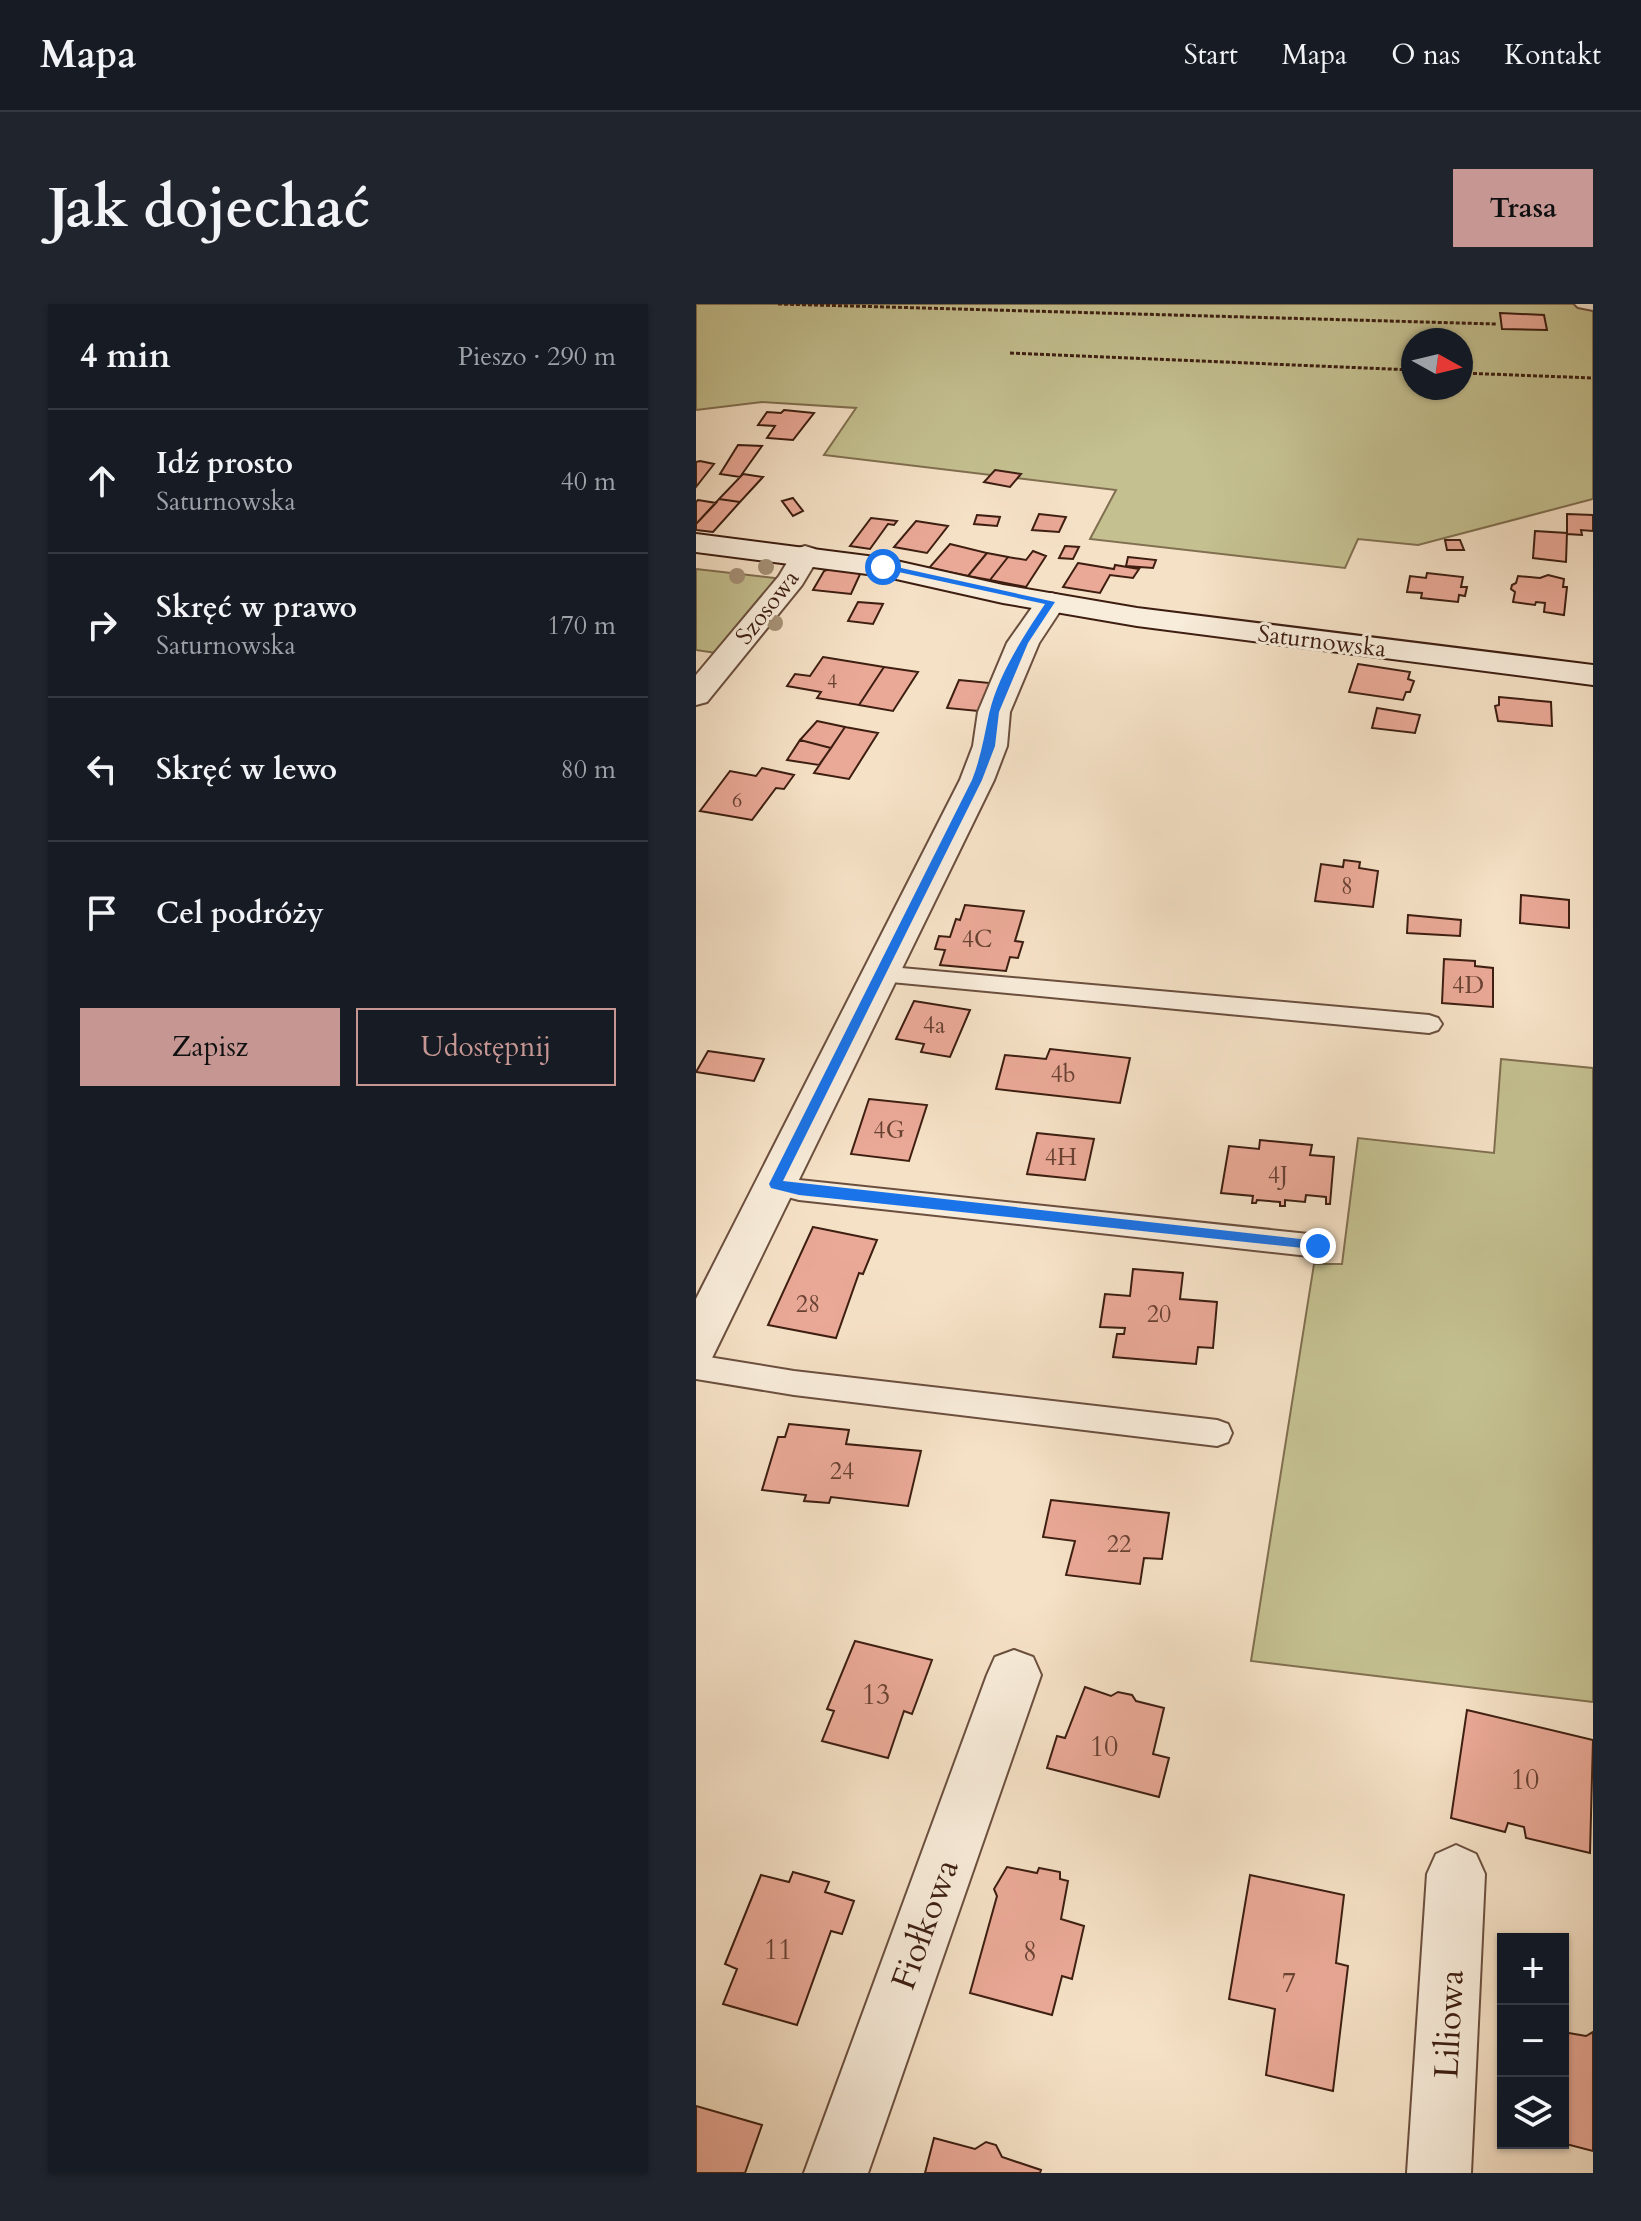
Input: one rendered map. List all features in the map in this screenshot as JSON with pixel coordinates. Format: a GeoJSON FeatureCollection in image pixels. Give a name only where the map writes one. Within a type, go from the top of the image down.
{"type":"FeatureCollection","features":[{"type":"Feature","properties":{"kind":"street","name":"Saturnowska"},"geometry":{"type":"LineString","coordinates":[[696,543],[883,567],[1051,602],[1291,638],[1593,675]]}},
{"type":"Feature","properties":{"kind":"street","name":"Szosowa"},"geometry":{"type":"LineString","coordinates":[[696,695],[792,579],[805,555]]}},
{"type":"Feature","properties":{"kind":"street"},"geometry":{"type":"LineString","coordinates":[[696,1345],[977,780],[990,746],[994,712],[1023,643],[1051,602]]}},
{"type":"Feature","properties":{"kind":"street","name":"Fiołkowa"},"geometry":{"type":"LineString","coordinates":[[836,2173],[1014,1675]]}},
{"type":"Feature","properties":{"kind":"street","name":"Liliowa"},"geometry":{"type":"LineString","coordinates":[[1439,2173],[1456,1874]]}},
{"type":"Feature","properties":{"kind":"lane"},"geometry":{"type":"LineString","coordinates":[[1583,304],[1593,305]]}},
{"type":"Feature","properties":{"kind":"lane"},"geometry":{"type":"LineString","coordinates":[[879,974],[1429,1024]]}},
{"type":"Feature","properties":{"kind":"lane"},"geometry":{"type":"LineString","coordinates":[[775,1184],[799,1190],[1318,1246]]}},
{"type":"Feature","properties":{"kind":"lane"},"geometry":{"type":"LineString","coordinates":[[696,1367],[809,1385],[1217,1433]]}},
{"type":"Feature","properties":{"kind":"path"},"geometry":{"type":"LineString","coordinates":[[778,304],[1496,324]]}},
{"type":"Feature","properties":{"kind":"path"},"geometry":{"type":"LineString","coordinates":[[1010,353],[1401,369]]}},
{"type":"Feature","properties":{"kind":"path"},"geometry":{"type":"LineString","coordinates":[[1473,373],[1593,378]]}},
{"type":"Feature","properties":{"kind":"shaded area"},"geometry":{"type":"Polygon","coordinates":[[[696,304],[1593,304],[1593,499],[1418,545],[1358,539],[1345,568],[1090,539],[1116,490],[824,455],[856,408],[762,402],[696,410],[696,304]]]}},
{"type":"Feature","properties":{"kind":"shaded area"},"geometry":{"type":"Polygon","coordinates":[[[696,569],[783,579],[716,653],[696,650],[696,569]]]}},
{"type":"Feature","properties":{"kind":"shaded area"},"geometry":{"type":"Polygon","coordinates":[[[1501,1059],[1593,1068],[1593,1702],[1251,1661],[1314,1264],[1342,1264],[1358,1138],[1494,1153],[1501,1059]]]}},
{"type":"Feature","properties":{"kind":"building"},"geometry":{"type":"Polygon","coordinates":[[[1500,313],[1544,315],[1547,330],[1502,329],[1500,313]]]}},
{"type":"Feature","properties":{"kind":"building"},"geometry":{"type":"Polygon","coordinates":[[[784,410],[814,413],[793,440],[767,438],[775,426],[758,425],[767,412],[781,413],[784,410]]]}},
{"type":"Feature","properties":{"kind":"building"},"geometry":{"type":"Polygon","coordinates":[[[738,445],[762,446],[740,477],[720,474],[738,445]]]}},
{"type":"Feature","properties":{"kind":"building"},"geometry":{"type":"Polygon","coordinates":[[[696,462],[714,464],[696,487],[696,462]]]}},
{"type":"Feature","properties":{"kind":"building"},"geometry":{"type":"Polygon","coordinates":[[[995,470],[1021,474],[1010,487],[984,482],[995,470]]]}},
{"type":"Feature","properties":{"kind":"building"},"geometry":{"type":"Polygon","coordinates":[[[743,474],[763,477],[740,502],[719,499],[743,474]]]}},
{"type":"Feature","properties":{"kind":"building"},"geometry":{"type":"Polygon","coordinates":[[[793,498],[803,511],[793,516],[782,501],[793,498]]]}},
{"type":"Feature","properties":{"kind":"building"},"geometry":{"type":"Polygon","coordinates":[[[719,499],[740,502],[713,532],[696,530],[696,524],[719,499]]]}},
{"type":"Feature","properties":{"kind":"building"},"geometry":{"type":"Polygon","coordinates":[[[696,502],[716,503],[696,524],[696,502]]]}},
{"type":"Feature","properties":{"kind":"building"},"geometry":{"type":"Polygon","coordinates":[[[1039,514],[1066,517],[1059,532],[1032,530],[1039,514]]]}},
{"type":"Feature","properties":{"kind":"building"},"geometry":{"type":"Polygon","coordinates":[[[1567,514],[1593,515],[1593,531],[1581,530],[1582,535],[1567,534],[1567,514]]]}},
{"type":"Feature","properties":{"kind":"building"},"geometry":{"type":"Polygon","coordinates":[[[977,515],[1000,517],[997,526],[974,524],[977,515]]]}},
{"type":"Feature","properties":{"kind":"building"},"geometry":{"type":"Polygon","coordinates":[[[871,518],[897,521],[894,525],[888,524],[870,549],[850,546],[871,518]]]}},
{"type":"Feature","properties":{"kind":"building"},"geometry":{"type":"Polygon","coordinates":[[[916,521],[948,526],[927,553],[894,547],[916,521]]]}},
{"type":"Feature","properties":{"kind":"building"},"geometry":{"type":"Polygon","coordinates":[[[1535,531],[1567,533],[1566,562],[1533,558],[1535,531]]]}},
{"type":"Feature","properties":{"kind":"building"},"geometry":{"type":"Polygon","coordinates":[[[1445,540],[1460,540],[1464,550],[1447,550],[1445,540]]]}},
{"type":"Feature","properties":{"kind":"building"},"geometry":{"type":"Polygon","coordinates":[[[950,544],[987,553],[968,576],[929,568],[950,544]]]}},
{"type":"Feature","properties":{"kind":"building"},"geometry":{"type":"Polygon","coordinates":[[[1065,546],[1079,547],[1073,559],[1059,558],[1065,546]]]}},
{"type":"Feature","properties":{"kind":"building"},"geometry":{"type":"Polygon","coordinates":[[[1033,551],[1046,556],[1026,587],[990,580],[1008,557],[1026,560],[1033,551]]]}},
{"type":"Feature","properties":{"kind":"building"},"geometry":{"type":"Polygon","coordinates":[[[987,553],[1008,557],[990,580],[968,576],[987,553]]]}},
{"type":"Feature","properties":{"kind":"building"},"geometry":{"type":"Polygon","coordinates":[[[1128,557],[1156,560],[1153,568],[1126,566],[1128,557]]]}},
{"type":"Feature","properties":{"kind":"building"},"geometry":{"type":"Polygon","coordinates":[[[1078,563],[1114,569],[1115,565],[1139,569],[1133,578],[1110,575],[1100,593],[1063,587],[1078,563]]]}},
{"type":"Feature","properties":{"kind":"building"},"geometry":{"type":"Polygon","coordinates":[[[832,568],[861,572],[851,594],[813,590],[824,571],[832,568]]]}},
{"type":"Feature","properties":{"kind":"building"},"geometry":{"type":"Polygon","coordinates":[[[1427,573],[1463,577],[1461,587],[1467,587],[1465,596],[1459,595],[1458,602],[1421,598],[1422,593],[1407,592],[1410,576],[1426,578],[1427,573]]]}},
{"type":"Feature","properties":{"kind":"building"},"geometry":{"type":"Polygon","coordinates":[[[1548,575],[1564,579],[1563,587],[1567,587],[1564,615],[1544,612],[1545,603],[1513,602],[1515,592],[1511,589],[1518,576],[1540,578],[1548,575]]]}},
{"type":"Feature","properties":{"kind":"building"},"geometry":{"type":"Polygon","coordinates":[[[858,602],[883,604],[873,624],[848,621],[858,602]]]}},
{"type":"Feature","properties":{"kind":"building"},"geometry":{"type":"Polygon","coordinates":[[[823,657],[884,667],[859,705],[817,698],[821,692],[787,686],[795,674],[810,676],[823,657]]]}},
{"type":"Feature","properties":{"kind":"building"},"geometry":{"type":"Polygon","coordinates":[[[1358,664],[1410,672],[1408,679],[1414,681],[1410,692],[1406,692],[1403,700],[1349,692],[1358,664]]]}},
{"type":"Feature","properties":{"kind":"building"},"geometry":{"type":"Polygon","coordinates":[[[884,667],[918,672],[893,711],[859,705],[884,667]]]}},
{"type":"Feature","properties":{"kind":"building"},"geometry":{"type":"Polygon","coordinates":[[[959,680],[990,683],[978,711],[947,708],[959,680]]]}},
{"type":"Feature","properties":{"kind":"building"},"geometry":{"type":"Polygon","coordinates":[[[1499,697],[1551,702],[1552,726],[1498,721],[1495,706],[1499,705],[1499,697]]]}},
{"type":"Feature","properties":{"kind":"building"},"geometry":{"type":"Polygon","coordinates":[[[1377,708],[1420,715],[1415,733],[1372,728],[1377,708]]]}},
{"type":"Feature","properties":{"kind":"building"},"geometry":{"type":"Polygon","coordinates":[[[817,721],[845,727],[831,748],[800,740],[817,721]]]}},
{"type":"Feature","properties":{"kind":"building"},"geometry":{"type":"Polygon","coordinates":[[[845,727],[878,733],[849,779],[814,773],[845,727]]]}},
{"type":"Feature","properties":{"kind":"building"},"geometry":{"type":"Polygon","coordinates":[[[800,740],[831,748],[819,765],[787,760],[800,740]]]}},
{"type":"Feature","properties":{"kind":"building"},"geometry":{"type":"Polygon","coordinates":[[[762,768],[794,775],[784,789],[776,788],[752,820],[700,811],[730,771],[756,776],[762,768]]]}},
{"type":"Feature","properties":{"kind":"building"},"geometry":{"type":"Polygon","coordinates":[[[1344,860],[1360,862],[1359,868],[1378,871],[1373,907],[1315,901],[1321,864],[1343,867],[1344,860]]]}},
{"type":"Feature","properties":{"kind":"building"},"geometry":{"type":"Polygon","coordinates":[[[1521,895],[1569,900],[1569,928],[1520,923],[1521,895]]]}},
{"type":"Feature","properties":{"kind":"building"},"geometry":{"type":"Polygon","coordinates":[[[965,905],[1024,911],[1015,941],[1023,942],[1018,958],[1010,957],[1006,971],[940,965],[945,950],[935,949],[939,936],[950,937],[965,905]]]}},
{"type":"Feature","properties":{"kind":"building"},"geometry":{"type":"Polygon","coordinates":[[[1408,915],[1461,920],[1460,936],[1407,933],[1408,915]]]}},
{"type":"Feature","properties":{"kind":"building"},"geometry":{"type":"Polygon","coordinates":[[[1444,959],[1475,961],[1475,966],[1493,968],[1493,1007],[1442,1003],[1444,959]]]}},
{"type":"Feature","properties":{"kind":"building"},"geometry":{"type":"Polygon","coordinates":[[[914,1001],[970,1010],[950,1057],[921,1052],[924,1044],[896,1039],[914,1001]]]}},
{"type":"Feature","properties":{"kind":"building"},"geometry":{"type":"Polygon","coordinates":[[[1050,1049],[1130,1058],[1120,1103],[996,1089],[1005,1055],[1046,1059],[1050,1049]]]}},
{"type":"Feature","properties":{"kind":"building"},"geometry":{"type":"Polygon","coordinates":[[[708,1051],[764,1059],[754,1081],[696,1072],[708,1051]]]}},
{"type":"Feature","properties":{"kind":"building"},"geometry":{"type":"Polygon","coordinates":[[[869,1099],[927,1105],[909,1161],[851,1154],[869,1099]]]}},
{"type":"Feature","properties":{"kind":"building"},"geometry":{"type":"Polygon","coordinates":[[[1037,1133],[1094,1139],[1085,1180],[1027,1174],[1037,1133]]]}},
{"type":"Feature","properties":{"kind":"building"},"geometry":{"type":"Polygon","coordinates":[[[1260,1140],[1312,1145],[1310,1155],[1334,1157],[1330,1204],[1326,1204],[1326,1197],[1306,1195],[1305,1202],[1285,1200],[1285,1206],[1280,1206],[1280,1202],[1257,1200],[1252,1203],[1253,1196],[1221,1193],[1229,1146],[1259,1149],[1260,1140]]]}},
{"type":"Feature","properties":{"kind":"building"},"geometry":{"type":"Polygon","coordinates":[[[813,1227],[877,1240],[863,1274],[859,1273],[836,1338],[768,1325],[813,1227]]]}},
{"type":"Feature","properties":{"kind":"building"},"geometry":{"type":"Polygon","coordinates":[[[1133,1269],[1183,1273],[1180,1299],[1217,1302],[1213,1348],[1198,1347],[1196,1364],[1113,1357],[1117,1334],[1124,1334],[1125,1328],[1100,1327],[1105,1294],[1130,1296],[1133,1269]]]}},
{"type":"Feature","properties":{"kind":"building"},"geometry":{"type":"Polygon","coordinates":[[[789,1424],[849,1430],[846,1444],[921,1451],[908,1506],[831,1497],[829,1503],[804,1501],[806,1495],[762,1490],[778,1437],[785,1437],[789,1424]]]}},
{"type":"Feature","properties":{"kind":"building"},"geometry":{"type":"Polygon","coordinates":[[[1051,1500],[1169,1513],[1162,1559],[1144,1558],[1140,1584],[1066,1575],[1075,1541],[1043,1537],[1051,1500]]]}},
{"type":"Feature","properties":{"kind":"building"},"geometry":{"type":"Polygon","coordinates":[[[855,1641],[932,1660],[912,1714],[904,1711],[888,1758],[822,1741],[834,1711],[827,1709],[855,1641]]]}},
{"type":"Feature","properties":{"kind":"building"},"geometry":{"type":"Polygon","coordinates":[[[1085,1687],[1111,1696],[1118,1692],[1132,1695],[1136,1701],[1164,1708],[1153,1754],[1169,1758],[1159,1797],[1047,1768],[1057,1736],[1065,1738],[1085,1687]]]}},
{"type":"Feature","properties":{"kind":"building"},"geometry":{"type":"Polygon","coordinates":[[[1467,1710],[1593,1740],[1590,1853],[1526,1838],[1524,1827],[1508,1823],[1505,1832],[1451,1818],[1467,1710]]]}},
{"type":"Feature","properties":{"kind":"building"},"geometry":{"type":"Polygon","coordinates":[[[1007,1867],[1037,1873],[1039,1868],[1060,1872],[1060,1879],[1068,1881],[1061,1919],[1084,1926],[1072,1979],[1062,1976],[1052,2015],[970,1993],[997,1896],[994,1889],[1007,1867]]]}},
{"type":"Feature","properties":{"kind":"building"},"geometry":{"type":"Polygon","coordinates":[[[793,1872],[829,1882],[825,1892],[854,1901],[842,1934],[831,1931],[797,2025],[723,2004],[737,1969],[725,1964],[761,1875],[789,1882],[793,1872]]]}},
{"type":"Feature","properties":{"kind":"building"},"geometry":{"type":"Polygon","coordinates":[[[1250,1875],[1344,1895],[1336,1963],[1348,1966],[1333,2091],[1266,2075],[1275,2009],[1229,1999],[1250,1875]]]}},
{"type":"Feature","properties":{"kind":"building"},"geometry":{"type":"Polygon","coordinates":[[[1593,2032],[1593,2151],[1569,2145],[1569,2033],[1586,2036],[1593,2032]]]}},
{"type":"Feature","properties":{"kind":"building"},"geometry":{"type":"Polygon","coordinates":[[[696,2106],[762,2125],[745,2173],[696,2173],[696,2106]]]}},
{"type":"Feature","properties":{"kind":"building"},"geometry":{"type":"Polygon","coordinates":[[[934,2138],[975,2149],[986,2142],[996,2145],[1002,2157],[1041,2170],[1040,2173],[925,2173],[934,2138]]]}},
{"type":"Feature","properties":{"kind":"route"},"geometry":{"type":"LineString","coordinates":[[883,567],[1051,602],[1023,643],[994,712],[990,746],[977,780],[775,1184],[799,1190],[1318,1246]]}}]}
